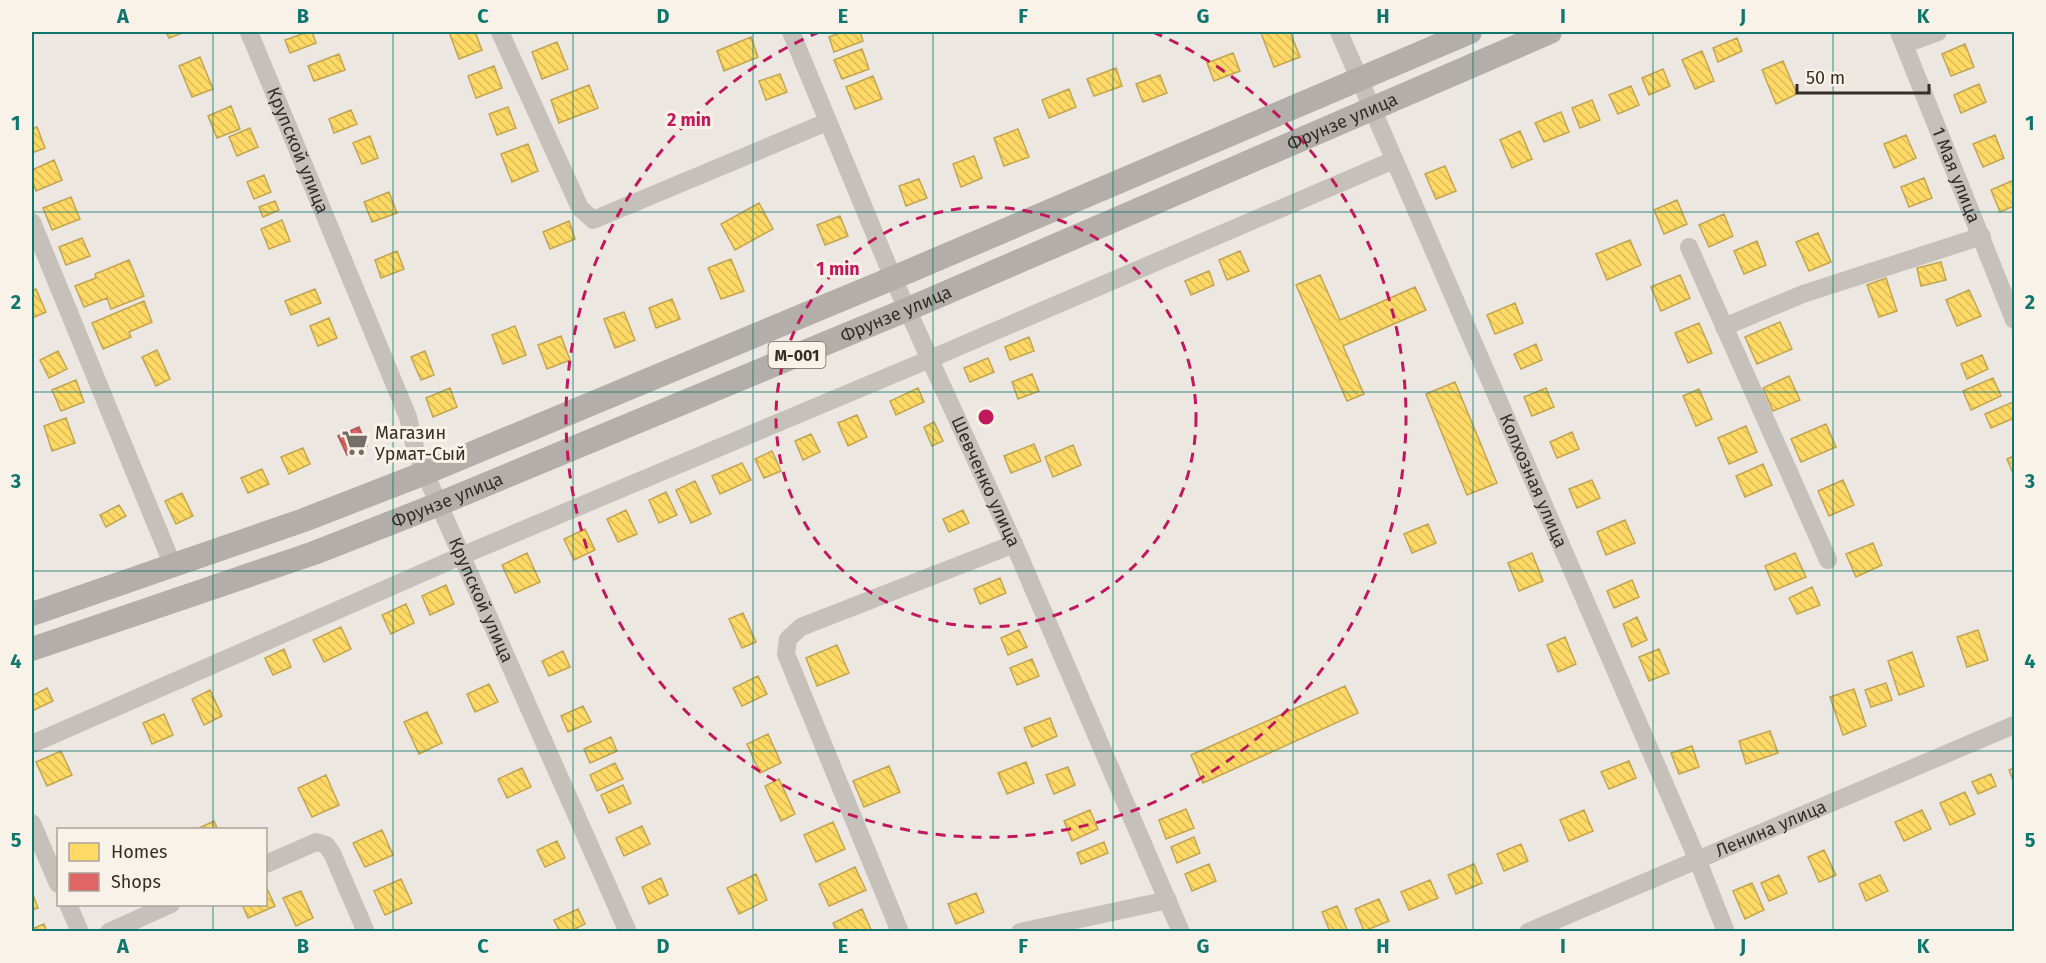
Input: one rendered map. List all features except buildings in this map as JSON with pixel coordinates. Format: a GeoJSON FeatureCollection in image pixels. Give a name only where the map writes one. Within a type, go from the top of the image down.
{"type":"FeatureCollection","features":[{"type":"Feature","properties":{"kind":"main road","name":"Фрунзе улица"},"geometry":{"type":"LineString","coordinates":[[32,614],[304,520],[425,473],[893,278],[1470,32]]}},
{"type":"Feature","properties":{"kind":"main road","name":"Фрунзе улица"},"geometry":{"type":"LineString","coordinates":[[32,649],[314,553],[439,504],[906,310],[1550,32]]}},
{"type":"Feature","properties":{"kind":"street","name":"Крупской улица"},"geometry":{"type":"LineString","coordinates":[[249,32],[408,417],[415,448],[425,473],[628,932]]}},
{"type":"Feature","properties":{"kind":"street"},"geometry":{"type":"LineString","coordinates":[[500,32],[580,208],[593,220],[828,122]]}},
{"type":"Feature","properties":{"kind":"street","name":"Шевченко улица"},"geometry":{"type":"LineString","coordinates":[[791,32],[906,310],[1014,544],[1181,932]]}},
{"type":"Feature","properties":{"kind":"street","name":"Колхозная улица"},"geometry":{"type":"LineString","coordinates":[[1339,32],[1698,861],[1726,932]]}},
{"type":"Feature","properties":{"kind":"street"},"geometry":{"type":"LineString","coordinates":[[1902,38],[1938,32]]}},
{"type":"Feature","properties":{"kind":"street","name":"1 Мая улица"},"geometry":{"type":"LineString","coordinates":[[1902,38],[2014,320]]}},
{"type":"Feature","properties":{"kind":"street"},"geometry":{"type":"LineString","coordinates":[[32,744],[461,556],[930,359],[1394,159]]}},
{"type":"Feature","properties":{"kind":"street"},"geometry":{"type":"LineString","coordinates":[[32,222],[173,566]]}},
{"type":"Feature","properties":{"kind":"street"},"geometry":{"type":"LineString","coordinates":[[1724,327],[1803,294],[1982,236]]}},
{"type":"Feature","properties":{"kind":"street"},"geometry":{"type":"LineString","coordinates":[[1689,248],[1828,560]]}},
{"type":"Feature","properties":{"kind":"street"},"geometry":{"type":"LineString","coordinates":[[900,932],[786,654],[788,639],[801,627],[1014,544]]}},
{"type":"Feature","properties":{"kind":"street","name":"Ленина улица"},"geometry":{"type":"LineString","coordinates":[[1528,932],[2014,725]]}},
{"type":"Feature","properties":{"kind":"street"},"geometry":{"type":"LineString","coordinates":[[32,823],[57,882]]}},
{"type":"Feature","properties":{"kind":"street"},"geometry":{"type":"LineString","coordinates":[[267,864],[316,842],[326,845],[366,932]]}},
{"type":"Feature","properties":{"kind":"street"},"geometry":{"type":"LineString","coordinates":[[1020,932],[1168,900]]}},
{"type":"Feature","properties":{"kind":"street"},"geometry":{"type":"LineString","coordinates":[[69,906],[80,932]]}},
{"type":"Feature","properties":{"kind":"street"},"geometry":{"type":"LineString","coordinates":[[109,932],[167,906]]}},
{"type":"Feature","properties":{"kind":"place","name":"Магазин Урмат-Сый"},"geometry":{"type":"Point","coordinates":[355,443]}}]}
